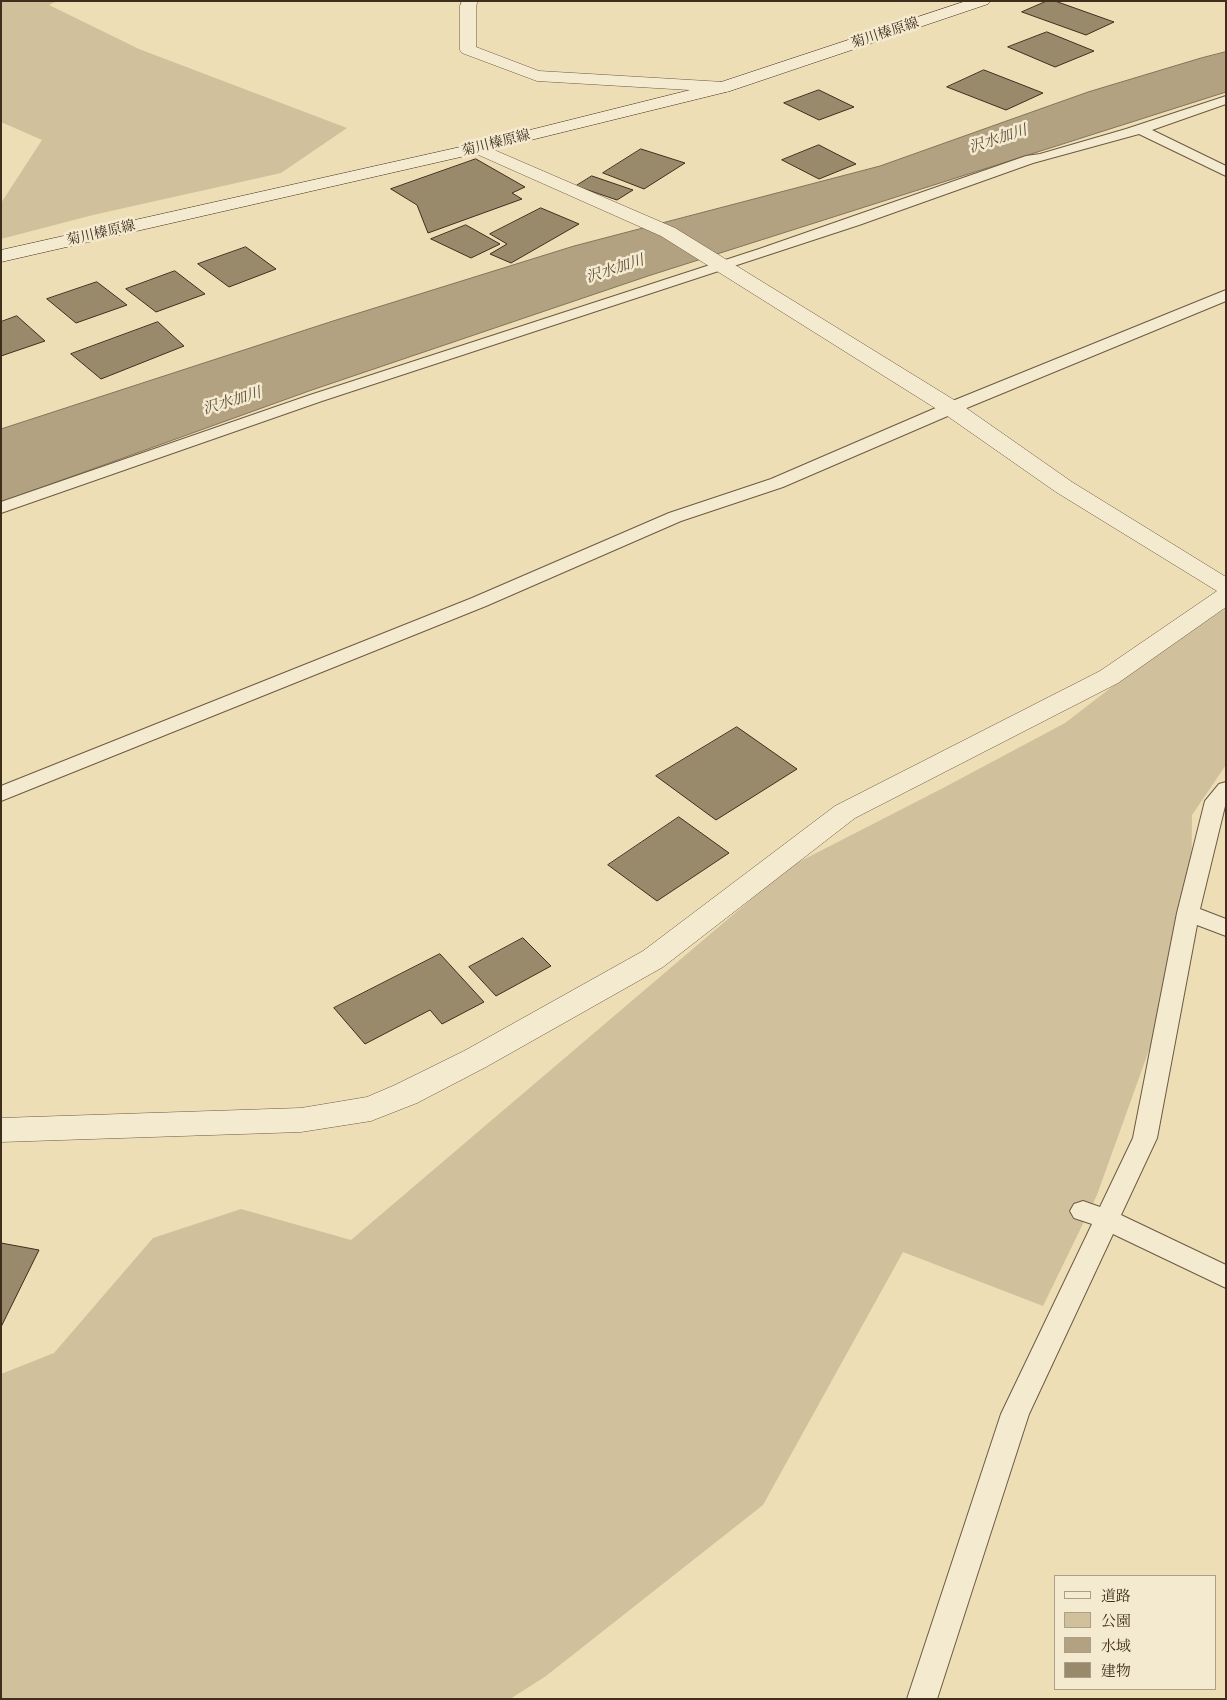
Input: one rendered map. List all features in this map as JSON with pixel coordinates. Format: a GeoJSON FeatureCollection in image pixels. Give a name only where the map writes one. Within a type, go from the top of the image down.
{"type":"FeatureCollection","features":[{"type":"Feature","properties":{"kind":"street"},"geometry":{"type":"LineString","coordinates":[[470,1],[468,6],[468,50],[537,76],[724,87]]}},
{"type":"Feature","properties":{"kind":"street","name":"菊川榛原線"},"geometry":{"type":"LineString","coordinates":[[1,256],[478,148],[724,87],[982,1]]}},
{"type":"Feature","properties":{"kind":"street"},"geometry":{"type":"LineString","coordinates":[[478,148],[668,232],[951,408],[1064,487],[1226,587]]}},
{"type":"Feature","properties":{"kind":"street"},"geometry":{"type":"LineString","coordinates":[[1,1130],[301,1120],[371,1109],[406,1094],[475,1059],[652,959],[845,812],[1109,677],[1226,596]]}},
{"type":"Feature","properties":{"kind":"lane"},"geometry":{"type":"LineString","coordinates":[[1,508],[315,398],[580,311],[719,262],[1031,159],[1042,158],[1140,129],[1226,100]]}},
{"type":"Feature","properties":{"kind":"lane"},"geometry":{"type":"LineString","coordinates":[[1140,129],[1226,172]]}},
{"type":"Feature","properties":{"kind":"lane"},"geometry":{"type":"LineString","coordinates":[[1,794],[479,602],[675,517],[777,483],[951,408],[1226,295]]}},
{"type":"Feature","properties":{"kind":"lane"},"geometry":{"type":"LineString","coordinates":[[922,1699],[1015,1414],[1094,1215],[1145,1138],[1188,914],[1214,801],[1226,789]]}},
{"type":"Feature","properties":{"kind":"lane"},"geometry":{"type":"LineString","coordinates":[[1188,914],[1226,928]]}},
{"type":"Feature","properties":{"kind":"lane"},"geometry":{"type":"LineString","coordinates":[[1094,1215],[1226,1278]]}},
{"type":"Feature","properties":{"kind":"green space"},"geometry":{"type":"Polygon","coordinates":[[[1,1],[57,1],[49,5],[139,49],[347,128],[281,173],[93,215],[1,239],[1,203],[42,140],[1,122],[1,1]]]}},
{"type":"Feature","properties":{"kind":"green space"},"geometry":{"type":"Polygon","coordinates":[[[1226,608],[1226,765],[1192,815],[1191,900],[1177,972],[1097,1195],[1043,1306],[903,1252],[763,1505],[546,1676],[510,1699],[1,1699],[1,1374],[54,1353],[153,1238],[241,1209],[351,1240],[789,867],[1065,723],[1147,660],[1226,608]]]}},
{"type":"Feature","properties":{"kind":"water","name":"沢水加川"},"geometry":{"type":"Polygon","coordinates":[[[1226,52],[1226,92],[648,276],[309,391],[1,502],[1,429],[333,321],[574,246],[880,166],[1088,92],[1226,52]]]}},
{"type":"Feature","properties":{"kind":"building"},"geometry":{"type":"Polygon","coordinates":[[[1047,1],[1055,1],[1114,22],[1086,35],[1022,12],[1047,1]]]}},
{"type":"Feature","properties":{"kind":"building"},"geometry":{"type":"Polygon","coordinates":[[[1047,32],[1094,51],[1055,67],[1008,47],[1047,32]]]}},
{"type":"Feature","properties":{"kind":"building"},"geometry":{"type":"Polygon","coordinates":[[[984,70],[1043,93],[1006,110],[947,87],[984,70]]]}},
{"type":"Feature","properties":{"kind":"building"},"geometry":{"type":"Polygon","coordinates":[[[819,90],[854,107],[819,120],[784,103],[819,90]]]}},
{"type":"Feature","properties":{"kind":"building"},"geometry":{"type":"Polygon","coordinates":[[[819,145],[856,164],[819,179],[782,160],[819,145]]]}},
{"type":"Feature","properties":{"kind":"building"},"geometry":{"type":"Polygon","coordinates":[[[641,149],[685,163],[644,189],[603,173],[641,149]]]}},
{"type":"Feature","properties":{"kind":"building"},"geometry":{"type":"Polygon","coordinates":[[[476,159],[525,187],[512,193],[522,199],[428,233],[417,205],[391,189],[476,159]]]}},
{"type":"Feature","properties":{"kind":"building"},"geometry":{"type":"Polygon","coordinates":[[[592,176],[633,190],[617,200],[576,186],[592,176]]]}},
{"type":"Feature","properties":{"kind":"building"},"geometry":{"type":"Polygon","coordinates":[[[541,208],[579,224],[511,263],[490,254],[507,244],[490,234],[541,208]]]}},
{"type":"Feature","properties":{"kind":"building"},"geometry":{"type":"Polygon","coordinates":[[[466,225],[500,244],[471,258],[431,239],[466,225]]]}},
{"type":"Feature","properties":{"kind":"building"},"geometry":{"type":"Polygon","coordinates":[[[246,247],[276,269],[229,287],[198,264],[246,247]]]}},
{"type":"Feature","properties":{"kind":"building"},"geometry":{"type":"Polygon","coordinates":[[[175,271],[205,294],[156,312],[126,289],[175,271]]]}},
{"type":"Feature","properties":{"kind":"building"},"geometry":{"type":"Polygon","coordinates":[[[97,282],[127,305],[76,323],[47,299],[97,282]]]}},
{"type":"Feature","properties":{"kind":"building"},"geometry":{"type":"Polygon","coordinates":[[[17,316],[45,341],[1,356],[1,322],[17,316]]]}},
{"type":"Feature","properties":{"kind":"building"},"geometry":{"type":"Polygon","coordinates":[[[158,322],[184,346],[101,379],[71,354],[158,322]]]}},
{"type":"Feature","properties":{"kind":"building"},"geometry":{"type":"Polygon","coordinates":[[[737,727],[797,769],[716,820],[656,776],[737,727]]]}},
{"type":"Feature","properties":{"kind":"building"},"geometry":{"type":"Polygon","coordinates":[[[679,817],[729,853],[657,901],[608,865],[679,817]]]}},
{"type":"Feature","properties":{"kind":"building"},"geometry":{"type":"Polygon","coordinates":[[[523,938],[551,966],[496,996],[469,967],[523,938]]]}},
{"type":"Feature","properties":{"kind":"building"},"geometry":{"type":"Polygon","coordinates":[[[440,954],[484,1002],[442,1024],[430,1010],[365,1044],[334,1008],[440,954]]]}},
{"type":"Feature","properties":{"kind":"building"},"geometry":{"type":"Polygon","coordinates":[[[1,1243],[39,1250],[1,1327],[1,1243]]]}}]}
